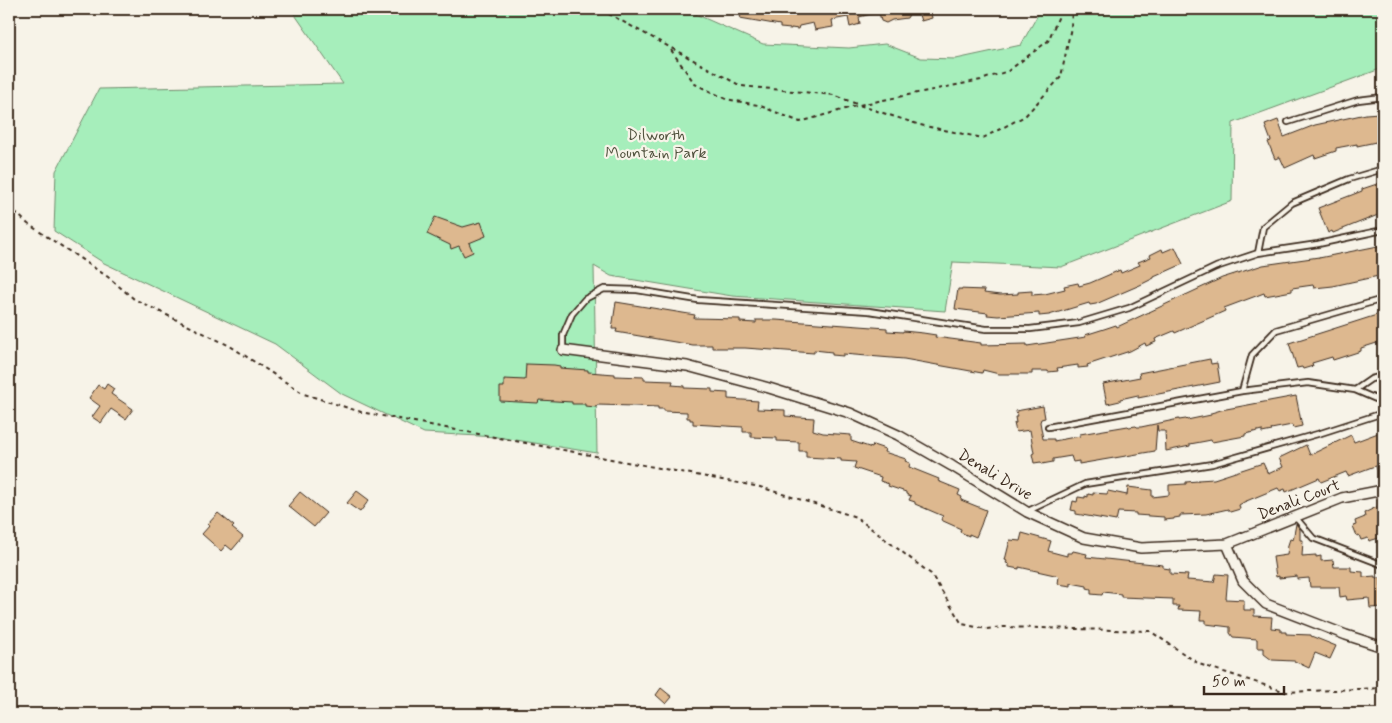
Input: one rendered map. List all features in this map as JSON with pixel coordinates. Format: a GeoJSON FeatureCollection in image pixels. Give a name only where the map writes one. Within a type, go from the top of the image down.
{"type":"FeatureCollection","features":[{"type":"Feature","properties":{"kind":"street","name":"Denali Drive"},"geometry":{"type":"LineString","coordinates":[[563,350],[687,366],[769,388],[850,413],[914,444],[1027,512],[1084,538],[1141,548],[1227,544]]}},
{"type":"Feature","properties":{"kind":"street","name":"Denali Court"},"geometry":{"type":"LineString","coordinates":[[1227,544],[1342,498],[1383,490]]}},
{"type":"Feature","properties":{"kind":"street"},"geometry":{"type":"LineString","coordinates":[[1227,544],[1242,581],[1266,604],[1346,635],[1383,647]]}},
{"type":"Feature","properties":{"kind":"lane"},"geometry":{"type":"LineString","coordinates":[[1288,122],[1358,100],[1383,97]]}},
{"type":"Feature","properties":{"kind":"lane"},"geometry":{"type":"LineString","coordinates":[[1258,253],[1263,227],[1292,202],[1349,179],[1383,169]]}},
{"type":"Feature","properties":{"kind":"lane"},"geometry":{"type":"LineString","coordinates":[[563,350],[563,335],[572,314],[585,299],[604,289],[637,290],[698,300],[870,311],[986,329],[1030,329],[1079,323],[1129,308],[1216,267],[1258,253],[1318,244],[1383,230]]}},
{"type":"Feature","properties":{"kind":"lane"},"geometry":{"type":"LineString","coordinates":[[1242,391],[1252,355],[1276,330],[1383,299]]}},
{"type":"Feature","properties":{"kind":"lane"},"geometry":{"type":"LineString","coordinates":[[1355,390],[1371,379],[1383,376]]}},
{"type":"Feature","properties":{"kind":"lane"},"geometry":{"type":"LineString","coordinates":[[1048,427],[1242,391],[1308,382],[1355,390],[1383,402]]}},
{"type":"Feature","properties":{"kind":"lane"},"geometry":{"type":"LineString","coordinates":[[1027,512],[1085,484],[1212,464],[1383,413]]}},
{"type":"Feature","properties":{"kind":"lane"},"geometry":{"type":"LineString","coordinates":[[1296,518],[1313,538],[1383,565]]}},
{"type":"Feature","properties":{"kind":"path"},"geometry":{"type":"LineString","coordinates":[[602,9],[741,86],[834,95],[920,125],[983,138],[1025,116],[1061,76],[1071,27],[1072,9]]}},
{"type":"Feature","properties":{"kind":"path"},"geometry":{"type":"LineString","coordinates":[[670,48],[695,84],[726,99],[758,105],[800,122],[859,105],[981,80],[1008,71],[1048,41],[1062,9]]}},
{"type":"Feature","properties":{"kind":"path"},"geometry":{"type":"LineString","coordinates":[[9,206],[28,224],[108,277],[134,299],[230,346],[304,394],[361,412],[760,487],[856,516],[931,574],[962,624],[986,629],[1003,627],[1150,631],[1199,664],[1286,692],[1383,688]]}},
{"type":"Feature","properties":{"kind":"green space","name":"Dilworth Mountain Park"},"geometry":{"type":"Polygon","coordinates":[[[291,9],[684,9],[763,44],[849,48],[885,44],[921,58],[956,59],[1021,45],[1041,9],[1383,9],[1383,68],[1233,123],[1232,201],[1061,267],[953,262],[945,311],[732,296],[611,276],[594,266],[597,453],[497,437],[424,433],[342,394],[275,344],[104,263],[54,231],[56,171],[99,89],[343,84],[291,9]]]}},
{"type":"Feature","properties":{"kind":"building"},"geometry":{"type":"Polygon","coordinates":[[[742,9],[912,9],[907,18],[892,20],[886,23],[881,21],[879,12],[859,17],[860,24],[850,27],[848,17],[832,20],[833,27],[815,30],[813,23],[799,26],[798,29],[791,29],[780,28],[780,25],[740,18],[742,9]]]}},
{"type":"Feature","properties":{"kind":"building"},"geometry":{"type":"Polygon","coordinates":[[[917,9],[930,9],[932,18],[921,21],[917,9]]]}},
{"type":"Feature","properties":{"kind":"building"},"geometry":{"type":"Polygon","coordinates":[[[1383,113],[1383,158],[1379,158],[1376,142],[1336,148],[1336,151],[1315,158],[1314,155],[1285,168],[1280,157],[1275,159],[1268,142],[1271,141],[1265,125],[1278,120],[1284,137],[1315,125],[1366,114],[1383,113]]]}},
{"type":"Feature","properties":{"kind":"building"},"geometry":{"type":"Polygon","coordinates":[[[1383,182],[1383,213],[1333,233],[1332,231],[1328,233],[1318,208],[1383,182]]]}},
{"type":"Feature","properties":{"kind":"building"},"geometry":{"type":"Polygon","coordinates":[[[435,217],[463,227],[481,222],[486,236],[469,243],[473,252],[464,256],[459,246],[451,249],[450,245],[427,234],[435,217]]]}},
{"type":"Feature","properties":{"kind":"building"},"geometry":{"type":"Polygon","coordinates":[[[1383,245],[1383,275],[1333,286],[1314,288],[1313,285],[1292,288],[1292,291],[1265,296],[1264,293],[1224,308],[1225,311],[1175,333],[1174,331],[1155,339],[1156,342],[1146,346],[1145,343],[1130,351],[1087,365],[1088,367],[1078,368],[1078,365],[1057,368],[1058,371],[1032,371],[1032,374],[999,374],[983,370],[982,373],[904,359],[843,354],[843,356],[832,355],[832,352],[814,350],[814,353],[745,348],[712,348],[712,345],[693,345],[616,332],[617,329],[612,329],[616,302],[695,315],[694,318],[740,319],[740,322],[756,323],[756,320],[776,320],[887,328],[887,331],[923,333],[936,335],[935,337],[981,343],[981,345],[1027,344],[1027,346],[1086,337],[1085,335],[1116,325],[1117,327],[1222,278],[1263,265],[1319,258],[1383,245]]]}},
{"type":"Feature","properties":{"kind":"building"},"geometry":{"type":"Polygon","coordinates":[[[1175,247],[1183,264],[1096,304],[1090,305],[1089,303],[1049,315],[1039,316],[1039,313],[998,316],[955,309],[958,289],[985,290],[984,293],[1000,295],[1032,291],[1032,295],[1045,294],[1065,289],[1064,286],[1078,283],[1079,286],[1090,283],[1120,270],[1121,273],[1140,265],[1138,262],[1151,257],[1150,255],[1162,249],[1163,252],[1175,247]]]}},
{"type":"Feature","properties":{"kind":"building"},"geometry":{"type":"Polygon","coordinates":[[[1383,313],[1383,341],[1361,348],[1361,351],[1333,360],[1332,357],[1312,363],[1313,366],[1303,369],[1302,367],[1297,368],[1289,343],[1383,313]]]}},
{"type":"Feature","properties":{"kind":"building"},"geometry":{"type":"Polygon","coordinates":[[[1210,359],[1211,364],[1217,363],[1220,382],[1138,398],[1138,395],[1107,404],[1103,384],[1140,377],[1139,373],[1210,359]]]}},
{"type":"Feature","properties":{"kind":"building"},"geometry":{"type":"Polygon","coordinates":[[[526,364],[554,365],[560,366],[560,368],[615,374],[615,376],[644,377],[644,380],[673,381],[672,385],[684,386],[684,388],[712,389],[712,392],[728,393],[728,399],[758,401],[757,409],[785,410],[785,416],[814,418],[813,430],[823,433],[851,435],[851,441],[872,448],[873,445],[885,449],[884,452],[906,459],[905,461],[910,463],[909,467],[960,490],[958,495],[962,497],[961,500],[986,510],[981,525],[976,537],[969,534],[969,536],[960,532],[961,529],[941,520],[943,516],[909,500],[911,496],[906,494],[906,492],[880,481],[881,477],[854,468],[856,462],[806,457],[806,451],[799,451],[799,442],[777,441],[777,438],[751,437],[751,432],[743,432],[743,427],[693,424],[693,420],[687,418],[687,412],[664,411],[664,409],[658,409],[658,407],[597,405],[596,407],[585,406],[585,404],[572,404],[572,402],[539,400],[538,403],[500,401],[500,387],[504,387],[504,379],[525,380],[526,364]]]}},
{"type":"Feature","properties":{"kind":"building"},"geometry":{"type":"Polygon","coordinates":[[[107,384],[114,389],[111,394],[133,409],[126,419],[111,409],[101,423],[92,417],[100,406],[89,398],[98,385],[104,389],[107,384]]]}},
{"type":"Feature","properties":{"kind":"building"},"geometry":{"type":"Polygon","coordinates":[[[1296,396],[1302,426],[1293,428],[1292,425],[1271,429],[1272,431],[1262,433],[1262,430],[1245,434],[1245,436],[1212,442],[1211,440],[1166,451],[1165,431],[1158,431],[1157,425],[1155,451],[1079,464],[1079,461],[1073,462],[1071,456],[1053,459],[1053,462],[1034,463],[1030,430],[1016,432],[1014,423],[1016,423],[1015,417],[1017,417],[1016,411],[1043,406],[1045,418],[1041,419],[1040,422],[1043,439],[1054,439],[1054,441],[1080,436],[1080,434],[1128,426],[1141,427],[1179,419],[1187,420],[1211,415],[1211,413],[1221,410],[1296,396]]]}},
{"type":"Feature","properties":{"kind":"building"},"geometry":{"type":"Polygon","coordinates":[[[1378,433],[1380,438],[1383,436],[1383,483],[1376,466],[1348,476],[1346,472],[1321,482],[1319,478],[1286,492],[1285,489],[1280,491],[1278,488],[1244,502],[1239,505],[1240,509],[1230,512],[1228,509],[1206,514],[1180,515],[1180,517],[1174,519],[1164,520],[1164,517],[1118,512],[1116,521],[1076,514],[1076,511],[1071,510],[1073,501],[1077,502],[1078,497],[1085,498],[1085,496],[1088,497],[1088,494],[1093,495],[1093,493],[1107,494],[1108,491],[1127,495],[1128,487],[1152,490],[1152,497],[1169,495],[1169,485],[1214,479],[1263,463],[1268,474],[1283,467],[1279,458],[1306,445],[1310,455],[1351,435],[1354,442],[1378,433]]]}},
{"type":"Feature","properties":{"kind":"building"},"geometry":{"type":"Polygon","coordinates":[[[357,491],[369,500],[360,512],[347,503],[357,491]]]}},
{"type":"Feature","properties":{"kind":"building"},"geometry":{"type":"Polygon","coordinates":[[[300,492],[326,513],[314,527],[288,506],[300,492]]]}},
{"type":"Feature","properties":{"kind":"building"},"geometry":{"type":"Polygon","coordinates":[[[1379,506],[1379,508],[1383,506],[1383,520],[1380,521],[1383,531],[1378,532],[1379,538],[1369,541],[1368,538],[1361,540],[1353,526],[1356,525],[1355,521],[1365,517],[1364,513],[1379,506]]]}},
{"type":"Feature","properties":{"kind":"building"},"geometry":{"type":"Polygon","coordinates":[[[218,513],[234,526],[232,528],[243,537],[232,550],[226,545],[221,551],[202,534],[218,513]]]}},
{"type":"Feature","properties":{"kind":"building"},"geometry":{"type":"Polygon","coordinates":[[[1296,524],[1300,529],[1300,540],[1303,540],[1302,556],[1321,556],[1321,561],[1333,560],[1334,567],[1351,567],[1351,571],[1363,572],[1363,577],[1375,576],[1375,578],[1381,578],[1383,607],[1370,608],[1369,598],[1347,600],[1346,596],[1340,597],[1339,587],[1310,587],[1309,578],[1297,579],[1297,576],[1276,577],[1273,557],[1287,555],[1288,545],[1290,539],[1293,540],[1296,524]]]}},
{"type":"Feature","properties":{"kind":"building"},"geometry":{"type":"Polygon","coordinates":[[[1022,533],[1051,541],[1048,551],[1067,556],[1067,553],[1072,553],[1073,551],[1087,554],[1086,557],[1163,565],[1163,568],[1170,569],[1170,574],[1188,575],[1187,580],[1214,582],[1216,574],[1228,575],[1226,599],[1244,600],[1244,610],[1254,610],[1254,616],[1272,617],[1271,628],[1281,629],[1281,632],[1286,632],[1286,634],[1311,635],[1336,646],[1330,659],[1315,653],[1309,668],[1294,661],[1272,660],[1264,654],[1264,648],[1257,648],[1257,639],[1233,637],[1230,633],[1230,627],[1206,624],[1206,620],[1200,620],[1201,611],[1178,610],[1179,606],[1173,606],[1173,599],[1121,597],[1121,594],[1103,592],[1102,595],[1091,594],[1091,589],[1087,588],[1087,586],[1071,583],[1071,586],[1058,584],[1059,576],[1019,567],[1019,569],[1009,567],[1005,560],[1010,540],[1020,541],[1022,533]]]}},
{"type":"Feature","properties":{"kind":"building"},"geometry":{"type":"Polygon","coordinates":[[[661,688],[672,697],[666,704],[656,695],[661,688]]]}}]}
